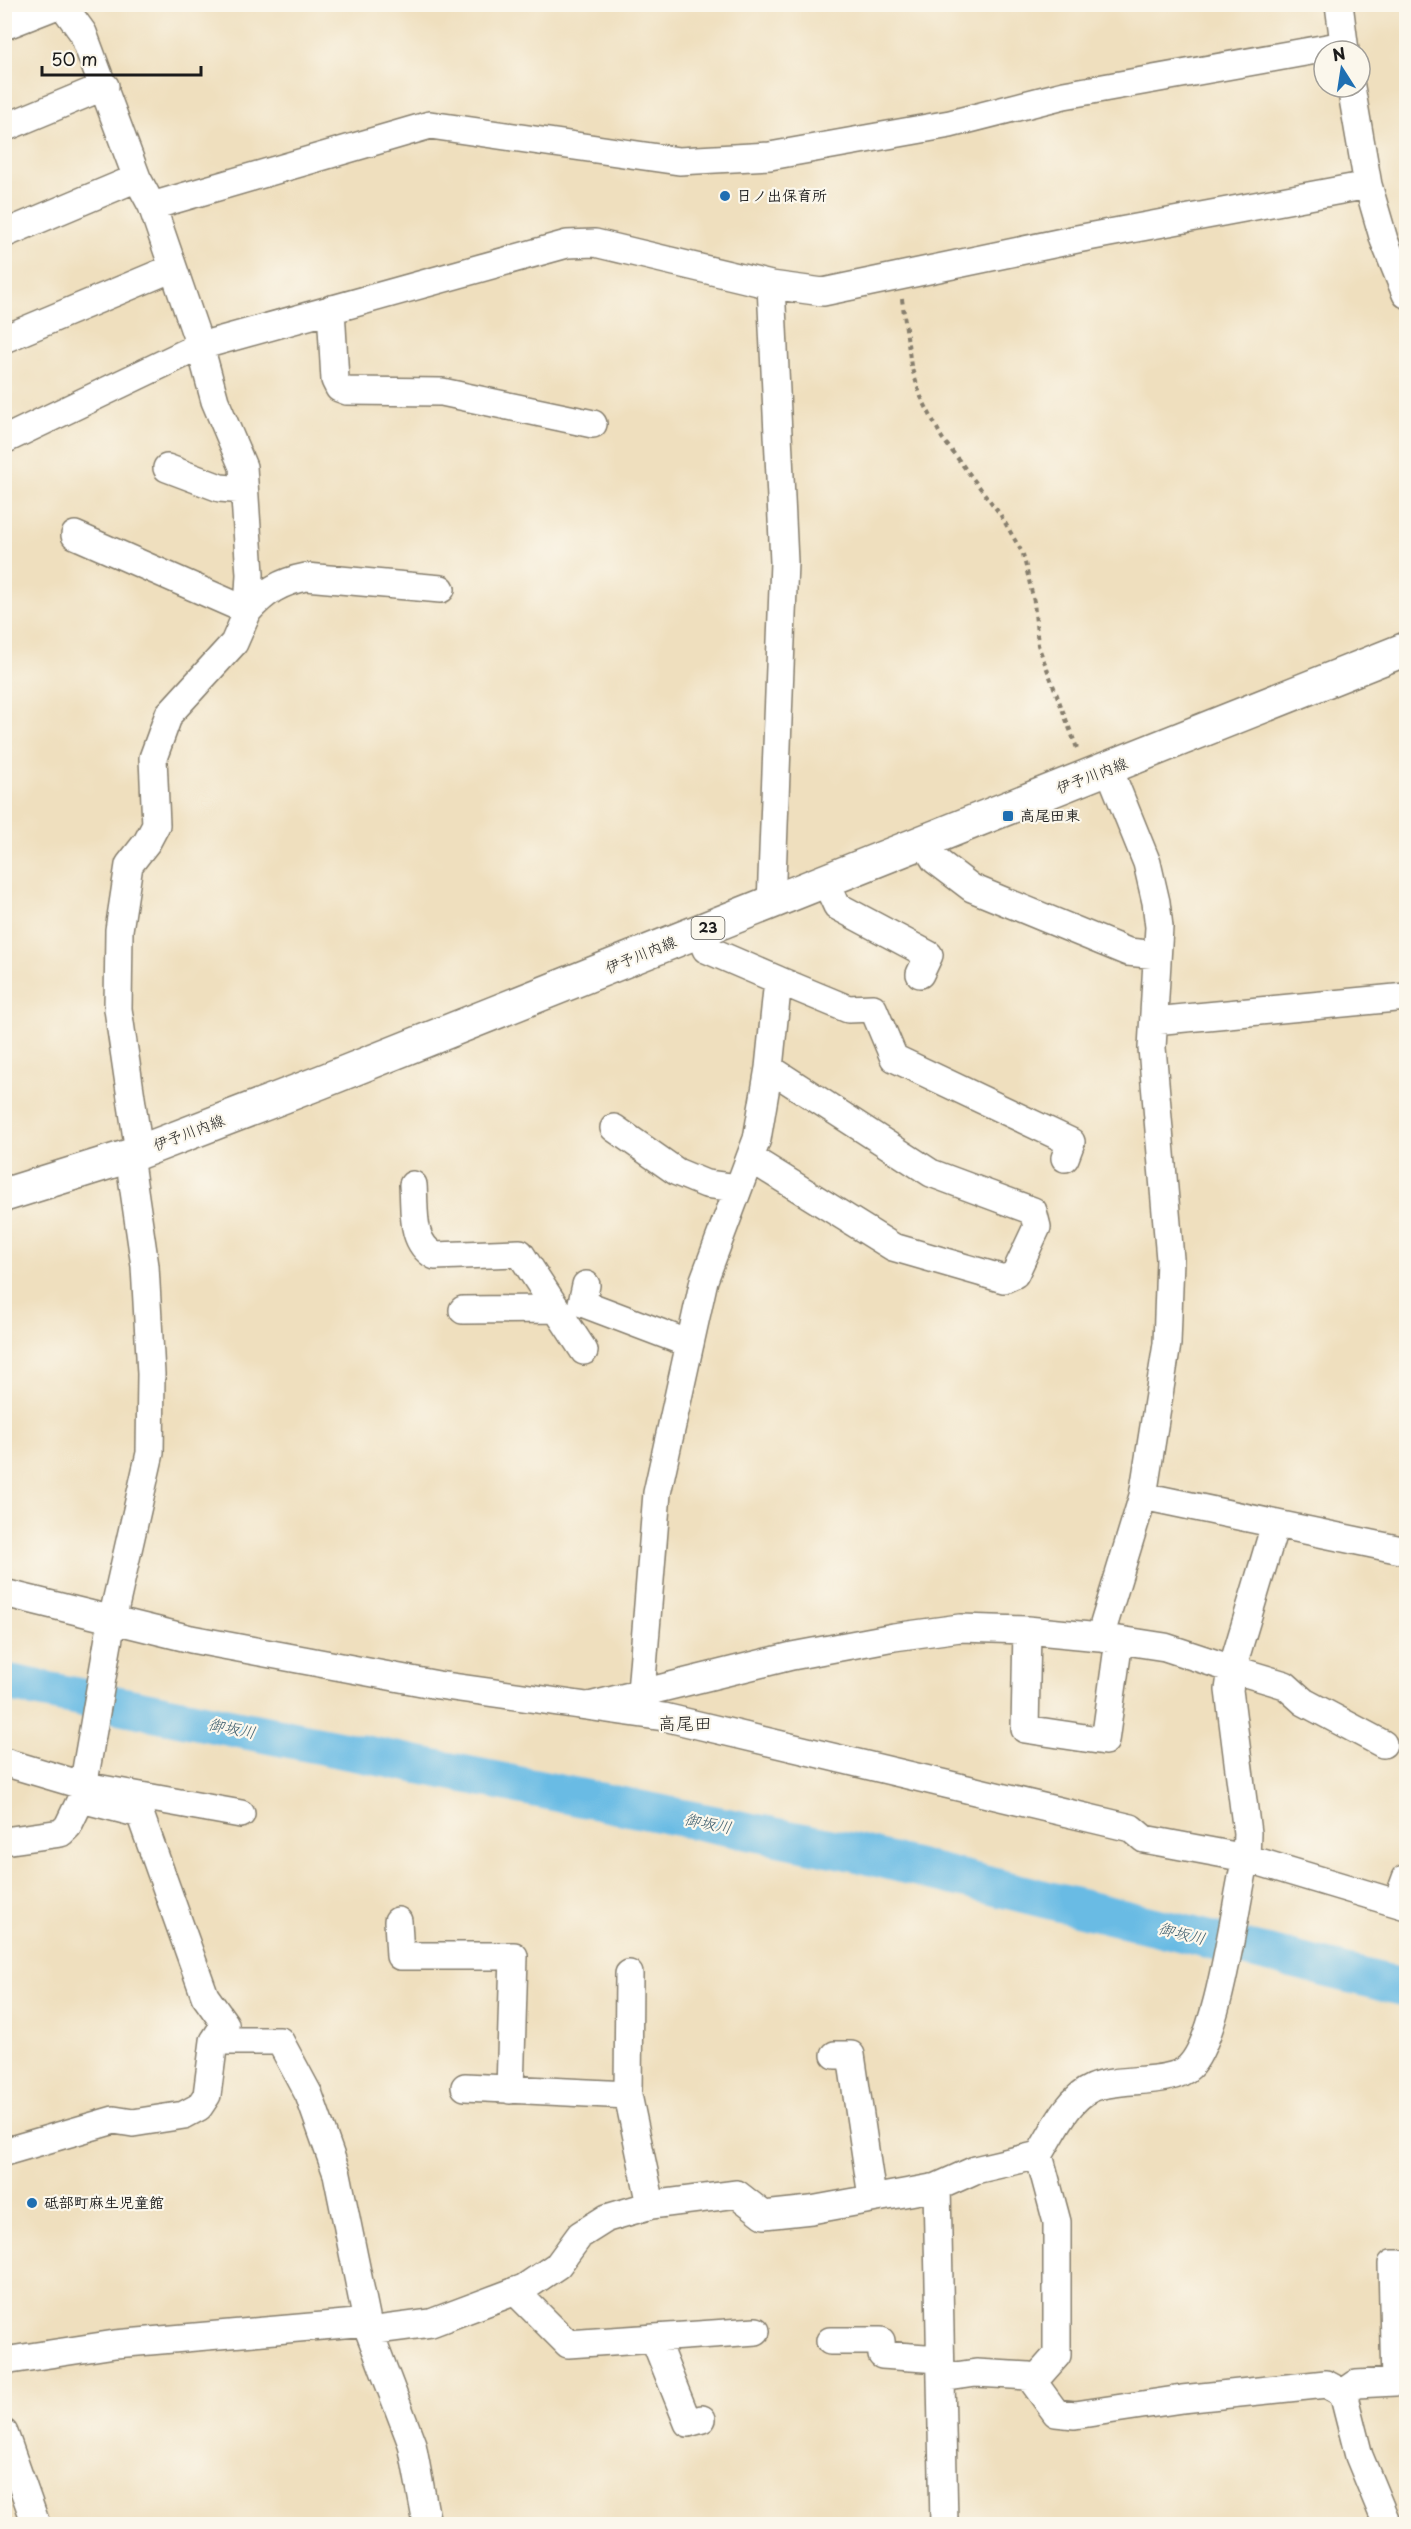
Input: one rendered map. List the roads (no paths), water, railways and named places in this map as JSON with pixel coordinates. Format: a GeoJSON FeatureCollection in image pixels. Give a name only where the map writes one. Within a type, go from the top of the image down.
{"type":"FeatureCollection","features":[{"type":"Feature","properties":{"kind":"main road","name":"伊予川内線"},"geometry":{"type":"LineString","coordinates":[[4,1195],[134,1154],[771,904],[1407,649]]}},
{"type":"Feature","properties":{"kind":"street"},"geometry":{"type":"LineString","coordinates":[[4,26],[61,4],[84,33],[137,177],[152,206],[200,346],[215,401],[243,467],[250,574],[248,611]]}},
{"type":"Feature","properties":{"kind":"street"},"geometry":{"type":"LineString","coordinates":[[1339,4],[1344,39]]}},
{"type":"Feature","properties":{"kind":"street"},"geometry":{"type":"LineString","coordinates":[[152,206],[430,125],[679,161],[770,156],[950,124],[1064,95],[1312,54]]}},
{"type":"Feature","properties":{"kind":"street"},"geometry":{"type":"LineString","coordinates":[[4,128],[105,86]]}},
{"type":"Feature","properties":{"kind":"street"},"geometry":{"type":"LineString","coordinates":[[1353,99],[1368,185],[1384,240],[1407,294]]}},
{"type":"Feature","properties":{"kind":"street"},"geometry":{"type":"LineString","coordinates":[[4,234],[137,177]]}},
{"type":"Feature","properties":{"kind":"street"},"geometry":{"type":"LineString","coordinates":[[6,434],[200,346],[567,244],[595,243],[771,285],[823,292],[899,278],[1077,239],[1368,185]]}},
{"type":"Feature","properties":{"kind":"street"},"geometry":{"type":"LineString","coordinates":[[4,339],[173,268]]}},
{"type":"Feature","properties":{"kind":"street"},"geometry":{"type":"LineString","coordinates":[[771,285],[784,562],[771,904]]}},
{"type":"Feature","properties":{"kind":"street"},"geometry":{"type":"LineString","coordinates":[[331,309],[335,380],[339,387],[347,391],[442,392],[592,424]]}},
{"type":"Feature","properties":{"kind":"street"},"geometry":{"type":"LineString","coordinates":[[167,468],[220,488],[244,490]]}},
{"type":"Feature","properties":{"kind":"street"},"geometry":{"type":"LineString","coordinates":[[75,535],[248,611]]}},
{"type":"Feature","properties":{"kind":"street"},"geometry":{"type":"LineString","coordinates":[[4,1841],[61,1833],[68,1826],[84,1787],[112,1628],[150,1452],[151,1374],[145,1266],[118,1009],[118,930],[129,865],[147,842],[156,825],[153,758],[169,714],[234,643],[248,611],[267,591],[292,579],[306,577],[441,589]]}},
{"type":"Feature","properties":{"kind":"street"},"geometry":{"type":"LineString","coordinates":[[1027,1630],[1025,1729],[1105,1741],[1109,1638],[1143,1496],[1167,1344],[1170,1259],[1152,1048],[1158,918],[1147,863],[1098,773]]}},
{"type":"Feature","properties":{"kind":"street"},"geometry":{"type":"LineString","coordinates":[[924,843],[935,860],[972,888],[1128,952],[1157,955]]}},
{"type":"Feature","properties":{"kind":"street"},"geometry":{"type":"LineString","coordinates":[[826,882],[837,906],[928,955],[920,974]]}},
{"type":"Feature","properties":{"kind":"street"},"geometry":{"type":"LineString","coordinates":[[699,932],[706,949],[848,1009],[873,1008],[894,1058],[1071,1142],[1065,1158]]}},
{"type":"Feature","properties":{"kind":"street"},"geometry":{"type":"LineString","coordinates":[[641,1692],[657,1493],[704,1280],[757,1139],[769,1068],[777,980]]}},
{"type":"Feature","properties":{"kind":"street"},"geometry":{"type":"LineString","coordinates":[[1154,1021],[1407,997]]}},
{"type":"Feature","properties":{"kind":"street"},"geometry":{"type":"LineString","coordinates":[[750,1158],[893,1247],[1004,1279],[1015,1274],[1037,1227],[1033,1211],[931,1173],[769,1068]]}},
{"type":"Feature","properties":{"kind":"street"},"geometry":{"type":"LineString","coordinates":[[614,1128],[677,1172],[706,1184],[738,1188]]}},
{"type":"Feature","properties":{"kind":"street"},"geometry":{"type":"LineString","coordinates":[[413,1185],[417,1238],[423,1249],[435,1256],[520,1253],[572,1304],[584,1351]]}},
{"type":"Feature","properties":{"kind":"street"},"geometry":{"type":"LineString","coordinates":[[463,1310],[572,1304],[690,1344]]}},
{"type":"Feature","properties":{"kind":"street"},"geometry":{"type":"LineString","coordinates":[[1143,1496],[1407,1551]]}},
{"type":"Feature","properties":{"kind":"street"},"geometry":{"type":"LineString","coordinates":[[4,2361],[115,2344],[431,2323],[515,2291],[558,2265],[580,2235],[608,2218],[651,2205],[737,2194],[764,2215],[811,2210],[937,2187],[975,2170],[1039,2155],[1069,2107],[1091,2089],[1122,2081],[1170,2076],[1187,2069],[1198,2057],[1214,2016],[1245,1863],[1247,1833],[1229,1690],[1232,1669],[1275,1525]]}},
{"type":"Feature","properties":{"kind":"street"},"geometry":{"type":"LineString","coordinates":[[4,1593],[112,1628],[192,1639],[438,1685],[664,1717],[1131,1828],[1144,1839],[1402,1904],[1407,1878]]}},
{"type":"Feature","properties":{"kind":"street"},"geometry":{"type":"LineString","coordinates":[[589,1706],[781,1658],[894,1637],[960,1628],[1027,1630],[1109,1638],[1184,1651],[1285,1685],[1304,1702],[1383,1744]]}},
{"type":"Feature","properties":{"kind":"street"},"geometry":{"type":"LineString","coordinates":[[4,1762],[84,1787],[241,1814]]}},
{"type":"Feature","properties":{"kind":"street"},"geometry":{"type":"LineString","coordinates":[[4,2152],[114,2120],[134,2123],[184,2115],[199,2107],[207,2095],[214,2041],[225,2024],[206,1996],[140,1814],[84,1787]]}},
{"type":"Feature","properties":{"kind":"street"},"geometry":{"type":"LineString","coordinates":[[398,1921],[400,1956],[514,1956],[510,2090]]}},
{"type":"Feature","properties":{"kind":"street"},"geometry":{"type":"LineString","coordinates":[[628,1974],[628,2095],[651,2205]]}},
{"type":"Feature","properties":{"kind":"street"},"geometry":{"type":"LineString","coordinates":[[214,2041],[280,2041],[304,2086],[337,2174],[369,2326],[412,2444],[427,2524]]}},
{"type":"Feature","properties":{"kind":"street"},"geometry":{"type":"LineString","coordinates":[[835,2055],[851,2055],[872,2198]]}},
{"type":"Feature","properties":{"kind":"street"},"geometry":{"type":"LineString","coordinates":[[465,2086],[628,2095]]}},
{"type":"Feature","properties":{"kind":"street"},"geometry":{"type":"LineString","coordinates":[[1034,2381],[1057,2355],[1057,2222],[1039,2155]]}},
{"type":"Feature","properties":{"kind":"street"},"geometry":{"type":"LineString","coordinates":[[937,2187],[944,2524]]}},
{"type":"Feature","properties":{"kind":"street"},"geometry":{"type":"LineString","coordinates":[[1343,2393],[1356,2384],[1395,2382],[1392,2264],[1407,2264]]}},
{"type":"Feature","properties":{"kind":"street"},"geometry":{"type":"LineString","coordinates":[[515,2291],[568,2343],[756,2331]]}},
{"type":"Feature","properties":{"kind":"street"},"geometry":{"type":"LineString","coordinates":[[654,2338],[688,2423],[702,2419]]}},
{"type":"Feature","properties":{"kind":"street"},"geometry":{"type":"LineString","coordinates":[[830,2341],[881,2341],[882,2355],[940,2368],[1029,2376],[1056,2412],[1064,2415],[1247,2391],[1326,2384],[1343,2393],[1359,2456],[1387,2524]]}},
{"type":"Feature","properties":{"kind":"street"},"geometry":{"type":"LineString","coordinates":[[4,2433],[36,2524]]}},
{"type":"Feature","properties":{"kind":"waterway","name":"御坂川"},"geometry":{"type":"LineString","coordinates":[[4,1682],[853,1852],[1406,1988]]}},
{"type":"Feature","properties":{"kind":"place","name":"日ノ出保育所"},"geometry":{"type":"Point","coordinates":[725,196]}},
{"type":"Feature","properties":{"kind":"place","name":"高尾田東"},"geometry":{"type":"Point","coordinates":[1008,816]}},
{"type":"Feature","properties":{"kind":"place","name":"砥部町麻生児童館"},"geometry":{"type":"Point","coordinates":[32,2203]}},
{"type":"Feature","properties":{"kind":"district","name":"高尾田"},"geometry":{"type":"Point","coordinates":[685,1724]}}]}
